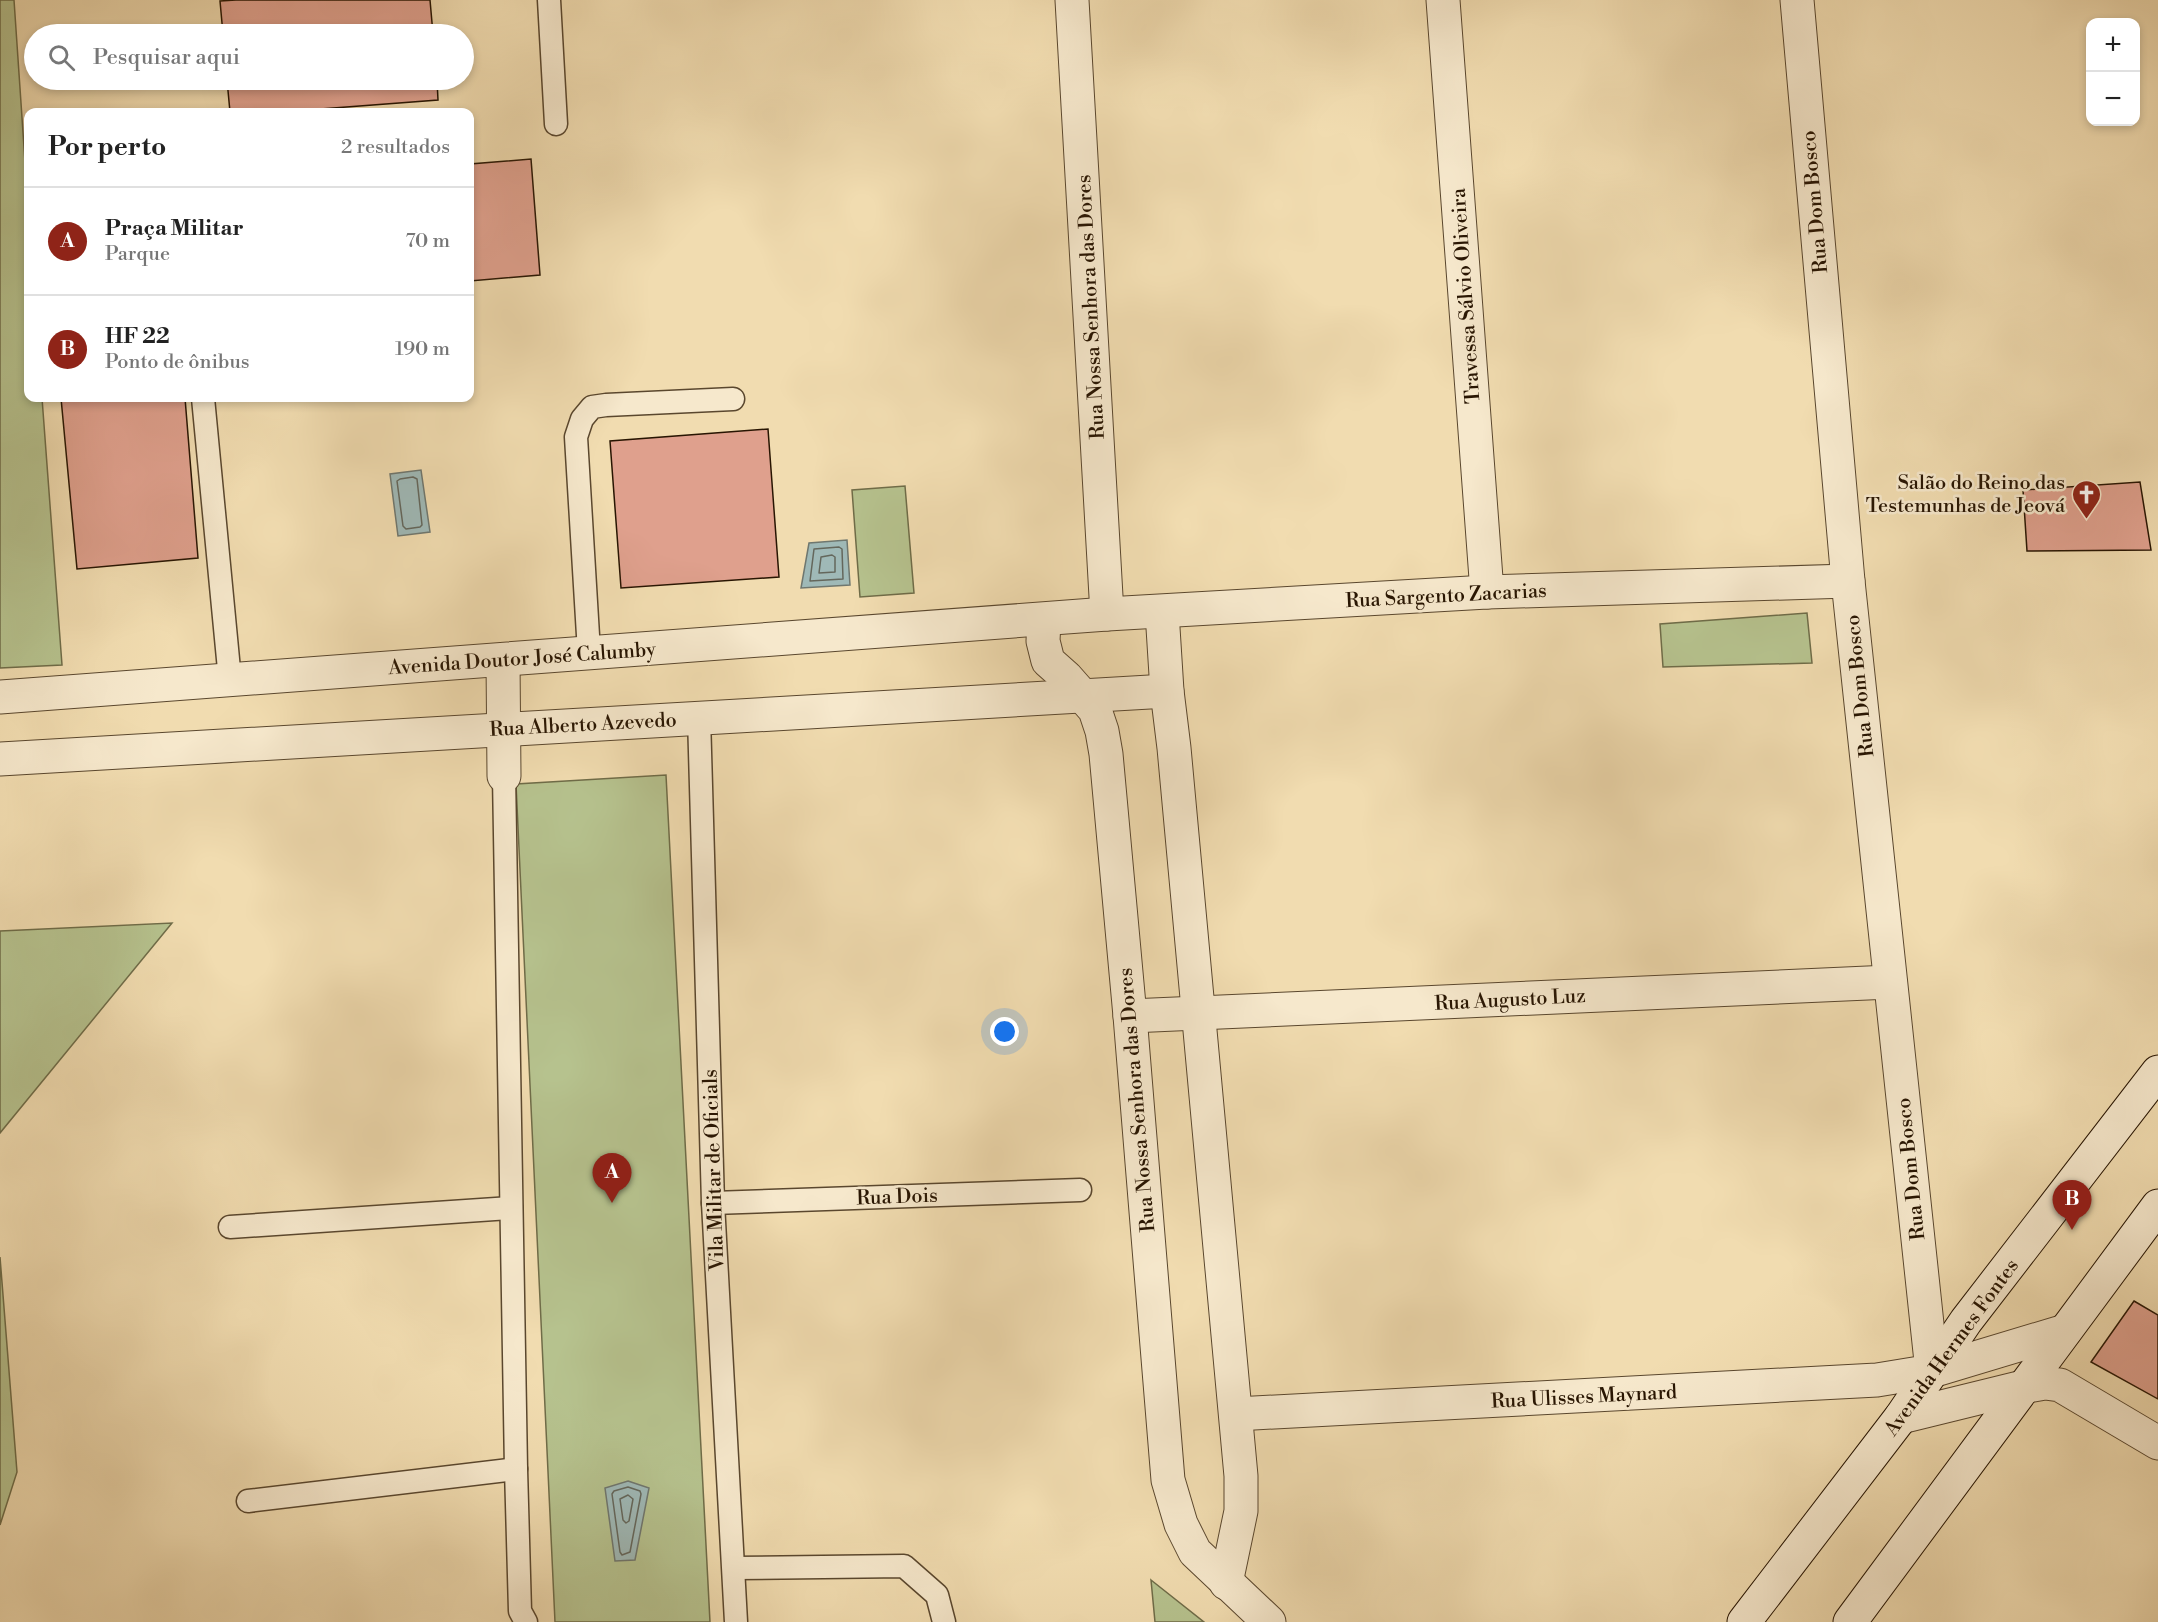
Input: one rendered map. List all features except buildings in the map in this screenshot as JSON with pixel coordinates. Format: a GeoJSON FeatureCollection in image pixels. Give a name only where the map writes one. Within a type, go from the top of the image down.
{"type":"FeatureCollection","features":[{"type":"Feature","properties":{"kind":"street","name":"Rua Nossa Senhora das Dores"},"geometry":{"type":"LineString","coordinates":[[1072,0],[1107,614]]}},
{"type":"Feature","properties":{"kind":"street","name":"Travessa Sálvio Oliveira"},"geometry":{"type":"LineString","coordinates":[[1443,0],[1487,592]]}},
{"type":"Feature","properties":{"kind":"street","name":"Rua Dom Bosco"},"geometry":{"type":"LineString","coordinates":[[1797,0],[1848,581],[1932,1371]]}},
{"type":"Feature","properties":{"kind":"street","name":"Rua Sargento Zacarias"},"geometry":{"type":"LineString","coordinates":[[1044,620],[1107,614],[1487,592],[1848,581]]}},
{"type":"Feature","properties":{"kind":"street"},"geometry":{"type":"LineString","coordinates":[[1162,612],[1167,691],[1236,1414],[1241,1511],[1226,1583]]}},
{"type":"Feature","properties":{"kind":"street","name":"Rua Nossa Senhora das Dores"},"geometry":{"type":"LineString","coordinates":[[1044,620],[1043,641],[1048,661],[1095,710],[1106,754],[1168,1480],[1181,1524],[1195,1552],[1269,1622]]}},
{"type":"Feature","properties":{"kind":"street","name":"Avenida Doutor José Calumby"},"geometry":{"type":"LineString","coordinates":[[0,697],[1044,620]]}},
{"type":"Feature","properties":{"kind":"street"},"geometry":{"type":"LineString","coordinates":[[503,660],[504,776]]}},
{"type":"Feature","properties":{"kind":"street","name":"Rua Alberto Azevedo"},"geometry":{"type":"LineString","coordinates":[[0,759],[1167,691]]}},
{"type":"Feature","properties":{"kind":"street","name":"Rua Augusto Luz"},"geometry":{"type":"LineString","coordinates":[[1130,1016],[1890,982]]}},
{"type":"Feature","properties":{"kind":"street","name":"Avenida Hermes Fontes"},"geometry":{"type":"LineString","coordinates":[[1744,1622],[1901,1417],[1966,1321],[2158,1072]]}},
{"type":"Feature","properties":{"kind":"street"},"geometry":{"type":"LineString","coordinates":[[1850,1622],[2027,1386],[2158,1206]]}},
{"type":"Feature","properties":{"kind":"street","name":"Rua Ulisses Maynard"},"geometry":{"type":"LineString","coordinates":[[1236,1414],[1876,1380],[1932,1371],[2065,1331]]}},
{"type":"Feature","properties":{"kind":"street"},"geometry":{"type":"LineString","coordinates":[[1901,1417],[2027,1386],[2045,1383],[2060,1384],[2158,1443]]}},
{"type":"Feature","properties":{"kind":"lane"},"geometry":{"type":"LineString","coordinates":[[549,0],[556,124]]}},
{"type":"Feature","properties":{"kind":"lane"},"geometry":{"type":"LineString","coordinates":[[588,652],[576,437],[582,419],[592,407],[606,405],[733,399]]}},
{"type":"Feature","properties":{"kind":"lane"},"geometry":{"type":"LineString","coordinates":[[203,402],[230,680]]}},
{"type":"Feature","properties":{"kind":"lane","name":"Vila Militar de Oficials"},"geometry":{"type":"LineString","coordinates":[[699,717],[713,1203],[735,1568],[736,1622]]}},
{"type":"Feature","properties":{"kind":"lane"},"geometry":{"type":"LineString","coordinates":[[504,776],[516,1468],[520,1611],[525,1622]]}},
{"type":"Feature","properties":{"kind":"lane","name":"Rua Dois"},"geometry":{"type":"LineString","coordinates":[[713,1203],[1080,1190]]}},
{"type":"Feature","properties":{"kind":"lane"},"geometry":{"type":"LineString","coordinates":[[230,1227],[511,1208]]}},
{"type":"Feature","properties":{"kind":"lane"},"geometry":{"type":"LineString","coordinates":[[248,1502],[516,1468]]}},
{"type":"Feature","properties":{"kind":"lane"},"geometry":{"type":"LineString","coordinates":[[735,1568],[904,1566],[937,1595],[944,1622]]}},
{"type":"Feature","properties":{"kind":"green space"},"geometry":{"type":"Polygon","coordinates":[[[0,0],[14,0],[24,147],[24,402],[42,402],[62,665],[0,668],[0,0]]]}},
{"type":"Feature","properties":{"kind":"green space"},"geometry":{"type":"Polygon","coordinates":[[[905,486],[914,593],[860,597],[852,490],[905,486]]]}},
{"type":"Feature","properties":{"kind":"green space"},"geometry":{"type":"Polygon","coordinates":[[[1807,613],[1812,663],[1663,667],[1660,624],[1807,613]]]}},
{"type":"Feature","properties":{"kind":"green space"},"geometry":{"type":"Polygon","coordinates":[[[666,775],[710,1622],[555,1622],[516,784],[666,775]]]}},
{"type":"Feature","properties":{"kind":"green space"},"geometry":{"type":"Polygon","coordinates":[[[172,923],[0,1133],[0,931],[172,923]]]}},
{"type":"Feature","properties":{"kind":"green space"},"geometry":{"type":"Polygon","coordinates":[[[0,1257],[17,1472],[0,1525],[0,1257]]]}},
{"type":"Feature","properties":{"kind":"green space"},"geometry":{"type":"Polygon","coordinates":[[[1151,1580],[1204,1622],[1155,1622],[1151,1580]]]}},
{"type":"Feature","properties":{"kind":"water"},"geometry":{"type":"Polygon","coordinates":[[[421,470],[430,532],[398,536],[390,474],[421,470]]]}},
{"type":"Feature","properties":{"kind":"water"},"geometry":{"type":"Polygon","coordinates":[[[847,540],[850,585],[801,588],[809,543],[847,540]]]}},
{"type":"Feature","properties":{"kind":"water"},"geometry":{"type":"Polygon","coordinates":[[[628,1481],[649,1488],[635,1560],[615,1561],[605,1488],[628,1481]]]}},
{"type":"Feature","properties":{"kind":"place","name":"Salão do Reino das Testemunhas de Jeová"},"geometry":{"type":"Point","coordinates":[2086,520]}},
{"type":"Feature","properties":{"kind":"place","name":"Praça Militar"},"geometry":{"type":"Point","coordinates":[612,1203]}},
{"type":"Feature","properties":{"kind":"place","name":"HF 22"},"geometry":{"type":"Point","coordinates":[2072,1230]}}]}
